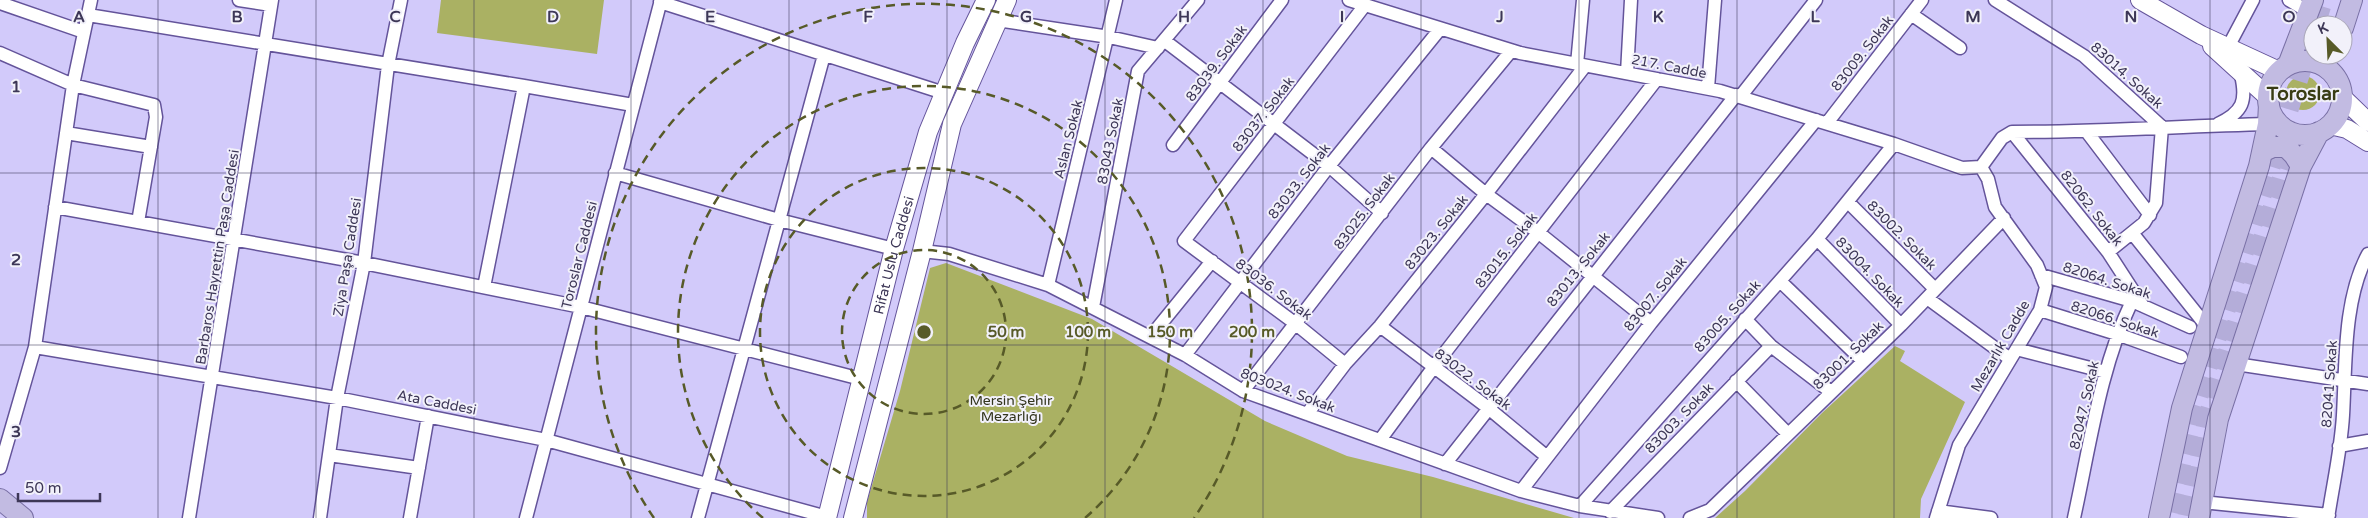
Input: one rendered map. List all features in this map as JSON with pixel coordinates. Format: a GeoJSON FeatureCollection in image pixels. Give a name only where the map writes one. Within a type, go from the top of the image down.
{"type":"FeatureCollection","features":[{"type":"Feature","properties":{"kind":"main road","name":"Rifat Uslu Caddesi"},"geometry":{"type":"LineString","coordinates":[[827,518],[894,249],[928,132],[986,0]]}},
{"type":"Feature","properties":{"kind":"main road","name":"Rifat Uslu Caddesi"},"geometry":{"type":"LineString","coordinates":[[853,518],[922,250],[952,124],[1007,0]]}},
{"type":"Feature","properties":{"kind":"main road"},"geometry":{"type":"LineString","coordinates":[[2140,0],[2228,49],[2284,68],[2298,62],[2319,64],[2335,77]]}},
{"type":"Feature","properties":{"kind":"main road"},"geometry":{"type":"LineString","coordinates":[[2347,15],[2352,0]]}},
{"type":"Feature","properties":{"kind":"main road"},"geometry":{"type":"LineString","coordinates":[[2182,515],[2182,408],[2199,328],[2262,152],[2269,87],[2284,68],[2302,31],[2311,6]]}},
{"type":"Feature","properties":{"kind":"main road"},"geometry":{"type":"LineString","coordinates":[[2201,35],[2241,74],[2278,123],[2287,130],[2302,134],[2324,128],[2346,129],[2368,142]]}},
{"type":"Feature","properties":{"kind":"main road"},"geometry":{"type":"LineString","coordinates":[[2182,515],[2218,419],[2301,166],[2324,128],[2341,108],[2342,97],[2335,77],[2336,65]]}},
{"type":"Feature","properties":{"kind":"main road"},"geometry":{"type":"LineString","coordinates":[[2342,97],[2368,122]]}},
{"type":"Feature","properties":{"kind":"main road"},"geometry":{"type":"LineString","coordinates":[[2262,152],[2273,147],[2286,147],[2301,166]]}},
{"type":"Feature","properties":{"kind":"main road"},"geometry":{"type":"LineString","coordinates":[[0,499],[23,518]]}},
{"type":"Feature","properties":{"kind":"street"},"geometry":{"type":"LineString","coordinates":[[0,468],[35,347],[73,85],[90,0]]}},
{"type":"Feature","properties":{"kind":"street"},"geometry":{"type":"LineString","coordinates":[[240,0],[272,3]]}},
{"type":"Feature","properties":{"kind":"street","name":"Ziya Paşa Caddesi"},"geometry":{"type":"LineString","coordinates":[[320,518],[337,398],[364,263],[388,65],[401,0]]}},
{"type":"Feature","properties":{"kind":"street","name":"Aslan Sokak"},"geometry":{"type":"LineString","coordinates":[[1048,285],[1109,37],[1116,0]]}},
{"type":"Feature","properties":{"kind":"street","name":"83043 Sokak"},"geometry":{"type":"LineString","coordinates":[[1093,307],[1138,71],[1198,0]]}},
{"type":"Feature","properties":{"kind":"street","name":"83039. Sokak"},"geometry":{"type":"LineString","coordinates":[[1174,145],[1218,83],[1282,0]]}},
{"type":"Feature","properties":{"kind":"street","name":"217. Cadde"},"geometry":{"type":"LineString","coordinates":[[1349,0],[1511,51],[1708,88],[1894,144],[1962,168],[1981,166]]}},
{"type":"Feature","properties":{"kind":"street"},"geometry":{"type":"LineString","coordinates":[[1581,65],[1583,0]]}},
{"type":"Feature","properties":{"kind":"street"},"geometry":{"type":"LineString","coordinates":[[1627,73],[1632,0]]}},
{"type":"Feature","properties":{"kind":"street"},"geometry":{"type":"LineString","coordinates":[[1708,88],[1715,0]]}},
{"type":"Feature","properties":{"kind":"street","name":"83013. Sokak"},"geometry":{"type":"LineString","coordinates":[[1445,464],[1592,275],[1816,0]]}},
{"type":"Feature","properties":{"kind":"street","name":"83009. Sokak"},"geometry":{"type":"LineString","coordinates":[[1821,122],[1922,0]]}},
{"type":"Feature","properties":{"kind":"street","name":"83014. Sokak"},"geometry":{"type":"LineString","coordinates":[[1995,0],[2084,56],[2162,126]]}},
{"type":"Feature","properties":{"kind":"street"},"geometry":{"type":"LineString","coordinates":[[2228,49],[2253,0]]}},
{"type":"Feature","properties":{"kind":"street"},"geometry":{"type":"LineString","coordinates":[[2289,0],[2311,6]]}},
{"type":"Feature","properties":{"kind":"street"},"geometry":{"type":"LineString","coordinates":[[660,1],[944,93]]}},
{"type":"Feature","properties":{"kind":"street","name":"Toroslar Caddesi"},"geometry":{"type":"LineString","coordinates":[[526,518],[660,1]]}},
{"type":"Feature","properties":{"kind":"street"},"geometry":{"type":"LineString","coordinates":[[0,3],[84,32]]}},
{"type":"Feature","properties":{"kind":"street","name":"Barbaros Hayrettin Paşa Caddesi"},"geometry":{"type":"LineString","coordinates":[[189,518],[272,3]]}},
{"type":"Feature","properties":{"kind":"street","name":"83037. Sokak"},"geometry":{"type":"LineString","coordinates":[[1184,241],[1365,5]]}},
{"type":"Feature","properties":{"kind":"street"},"geometry":{"type":"LineString","coordinates":[[1911,14],[1960,48]]}},
{"type":"Feature","properties":{"kind":"street"},"geometry":{"type":"LineString","coordinates":[[88,15],[633,105]]}},
{"type":"Feature","properties":{"kind":"street"},"geometry":{"type":"LineString","coordinates":[[997,20],[1161,45],[1218,83],[1329,166],[1382,213]]}},
{"type":"Feature","properties":{"kind":"street","name":"83033. Sokak"},"geometry":{"type":"LineString","coordinates":[[1185,354],[1329,166],[1440,29]]}},
{"type":"Feature","properties":{"kind":"street","name":"83025. Sokak"},"geometry":{"type":"LineString","coordinates":[[1243,391],[1382,213],[1430,148],[1511,51]]}},
{"type":"Feature","properties":{"kind":"street"},"geometry":{"type":"LineString","coordinates":[[0,53],[73,85],[154,105],[156,117],[138,222]]}},
{"type":"Feature","properties":{"kind":"street"},"geometry":{"type":"LineString","coordinates":[[698,518],[824,55]]}},
{"type":"Feature","properties":{"kind":"street","name":"83023. Sokak"},"geometry":{"type":"LineString","coordinates":[[1307,414],[1345,364],[1380,326],[1486,194],[1581,65]]}},
{"type":"Feature","properties":{"kind":"street"},"geometry":{"type":"LineString","coordinates":[[2216,125],[2232,117],[2242,105],[2245,91],[2241,74]]}},
{"type":"Feature","properties":{"kind":"street","name":"83015. Sokak"},"geometry":{"type":"LineString","coordinates":[[1380,440],[1658,79]]}},
{"type":"Feature","properties":{"kind":"street"},"geometry":{"type":"LineString","coordinates":[[484,287],[524,86]]}},
{"type":"Feature","properties":{"kind":"street"},"geometry":{"type":"LineString","coordinates":[[1981,166],[2002,138],[2012,132],[2087,132],[2162,126],[2216,125],[2268,108]]}},
{"type":"Feature","properties":{"kind":"street","name":"83007. Sokak"},"geometry":{"type":"LineString","coordinates":[[1521,491],[1546,456],[1651,322],[1821,122]]}},
{"type":"Feature","properties":{"kind":"street"},"geometry":{"type":"LineString","coordinates":[[2108,252],[2132,234],[2150,215],[2156,202],[2162,126]]}},
{"type":"Feature","properties":{"kind":"street","name":"82062. Sokak"},"geometry":{"type":"LineString","coordinates":[[2012,132],[2108,252],[2138,303]]}},
{"type":"Feature","properties":{"kind":"street"},"geometry":{"type":"LineString","coordinates":[[2087,132],[2150,215]]}},
{"type":"Feature","properties":{"kind":"street"},"geometry":{"type":"LineString","coordinates":[[66,133],[151,147]]}},
{"type":"Feature","properties":{"kind":"street","name":"83005. Sokak"},"geometry":{"type":"LineString","coordinates":[[1580,506],[1817,239],[1894,144]]}},
{"type":"Feature","properties":{"kind":"street"},"geometry":{"type":"LineString","coordinates":[[1430,148],[1486,194],[1540,233],[1651,322]]}},
{"type":"Feature","properties":{"kind":"street","name":"Mezarlık Cadde"},"geometry":{"type":"LineString","coordinates":[[1937,515],[1959,445],[2040,310],[2046,287],[2037,265],[1995,207],[1988,179],[1981,166]]}},
{"type":"Feature","properties":{"kind":"street"},"geometry":{"type":"LineString","coordinates":[[615,173],[779,220],[894,249]]}},
{"type":"Feature","properties":{"kind":"street","name":"83002. Sokak"},"geometry":{"type":"LineString","coordinates":[[1848,202],[1931,294],[2010,359]]}},
{"type":"Feature","properties":{"kind":"street"},"geometry":{"type":"LineString","coordinates":[[55,207],[364,263],[581,307],[861,379]]}},
{"type":"Feature","properties":{"kind":"street","name":"83001. Sokak"},"geometry":{"type":"LineString","coordinates":[[1690,518],[1710,510],[1901,325],[2004,218]]}},
{"type":"Feature","properties":{"kind":"street"},"geometry":{"type":"LineString","coordinates":[[2132,234],[2199,328]]}},
{"type":"Feature","properties":{"kind":"street","name":"83004. Sokak"},"geometry":{"type":"LineString","coordinates":[[1817,239],[1901,325]]}},
{"type":"Feature","properties":{"kind":"street","name":"83036. Sokak"},"geometry":{"type":"LineString","coordinates":[[1184,241],[1296,324],[1345,364]]}},
{"type":"Feature","properties":{"kind":"street","name":"803024. Sokak"},"geometry":{"type":"LineString","coordinates":[[922,250],[949,254],[1048,285],[1185,354],[1243,391],[1521,491],[1610,512],[1658,518]]}},
{"type":"Feature","properties":{"kind":"street","name":"82041 Sokak"},"geometry":{"type":"LineString","coordinates":[[2328,516],[2343,417],[2349,321],[2363,285],[2368,254]]}},
{"type":"Feature","properties":{"kind":"street"},"geometry":{"type":"LineString","coordinates":[[1151,336],[1212,262]]}},
{"type":"Feature","properties":{"kind":"street","name":"82064. Sokak"},"geometry":{"type":"LineString","coordinates":[[2041,275],[2138,303],[2199,328]]}},
{"type":"Feature","properties":{"kind":"street"},"geometry":{"type":"LineString","coordinates":[[1780,281],[1863,361]]}},
{"type":"Feature","properties":{"kind":"street","name":"82047. Sokak"},"geometry":{"type":"LineString","coordinates":[[2074,518],[2106,372],[2117,334],[2138,303]]}},
{"type":"Feature","properties":{"kind":"street","name":"82066. Sokak"},"geometry":{"type":"LineString","coordinates":[[2040,310],[2117,334],[2181,357]]}},
{"type":"Feature","properties":{"kind":"street"},"geometry":{"type":"LineString","coordinates":[[1745,319],[1771,346],[1831,392]]}},
{"type":"Feature","properties":{"kind":"street","name":"83022. Sokak"},"geometry":{"type":"LineString","coordinates":[[1380,326],[1488,407],[1546,456]]}},
{"type":"Feature","properties":{"kind":"street","name":"83003. Sokak"},"geometry":{"type":"LineString","coordinates":[[1610,512],[1771,346]]}},
{"type":"Feature","properties":{"kind":"street","name":"Ata Caddesi"},"geometry":{"type":"LineString","coordinates":[[35,347],[337,398],[546,440],[827,518]]}},
{"type":"Feature","properties":{"kind":"street"},"geometry":{"type":"LineString","coordinates":[[2020,350],[2106,372]]}},
{"type":"Feature","properties":{"kind":"street"},"geometry":{"type":"LineString","coordinates":[[2236,364],[2344,382],[2368,384]]}},
{"type":"Feature","properties":{"kind":"street"},"geometry":{"type":"LineString","coordinates":[[1736,381],[1788,434]]}},
{"type":"Feature","properties":{"kind":"street"},"geometry":{"type":"LineString","coordinates":[[410,518],[428,416]]}},
{"type":"Feature","properties":{"kind":"street"},"geometry":{"type":"LineString","coordinates":[[2339,446],[2368,441]]}},
{"type":"Feature","properties":{"kind":"street"},"geometry":{"type":"LineString","coordinates":[[329,454],[419,468]]}},
{"type":"Feature","properties":{"kind":"street"},"geometry":{"type":"LineString","coordinates":[[1937,515],[1991,518]]}},
{"type":"Feature","properties":{"kind":"street"},"geometry":{"type":"LineString","coordinates":[[2182,515],[2328,516]]}},
{"type":"Feature","properties":{"kind":"green space"},"geometry":{"type":"Polygon","coordinates":[[[441,0],[604,0],[597,54],[437,33],[441,0]]]}},
{"type":"Feature","properties":{"kind":"green space"},"geometry":{"type":"Polygon","coordinates":[[[2303,76],[2310,77],[2315,81],[2319,86],[2319,100],[2315,105],[2310,109],[2303,110],[2296,109],[2291,105],[2287,100],[2286,93],[2287,86],[2291,81],[2296,77],[2303,76]]]}},
{"type":"Feature","properties":{"kind":"green space","name":"Mersin Şehir Mezarlığı"},"geometry":{"type":"Polygon","coordinates":[[[946,263],[1092,319],[1265,421],[1347,456],[1433,477],[1574,518],[867,518],[867,502],[900,391],[930,268],[946,263]]]}},
{"type":"Feature","properties":{"kind":"green space"},"geometry":{"type":"Polygon","coordinates":[[[1895,346],[1905,351],[1900,361],[1965,402],[1921,499],[1920,518],[1715,518],[1745,491],[1822,413],[1895,346]]]}},
{"type":"Feature","properties":{"kind":"tunnel"},"geometry":{"type":"LineString","coordinates":[[2318,15],[2323,0]]}},
{"type":"Feature","properties":{"kind":"tunnel"},"geometry":{"type":"LineString","coordinates":[[2170,512],[2194,410],[2303,64]]}},
{"type":"Feature","properties":{"kind":"tunnel"},"geometry":{"type":"LineString","coordinates":[[2187,516],[2208,417],[2295,136]]}},
{"type":"Feature","properties":{"kind":"district","name":"Toroslar"},"geometry":{"type":"Point","coordinates":[2303,93]}}]}
